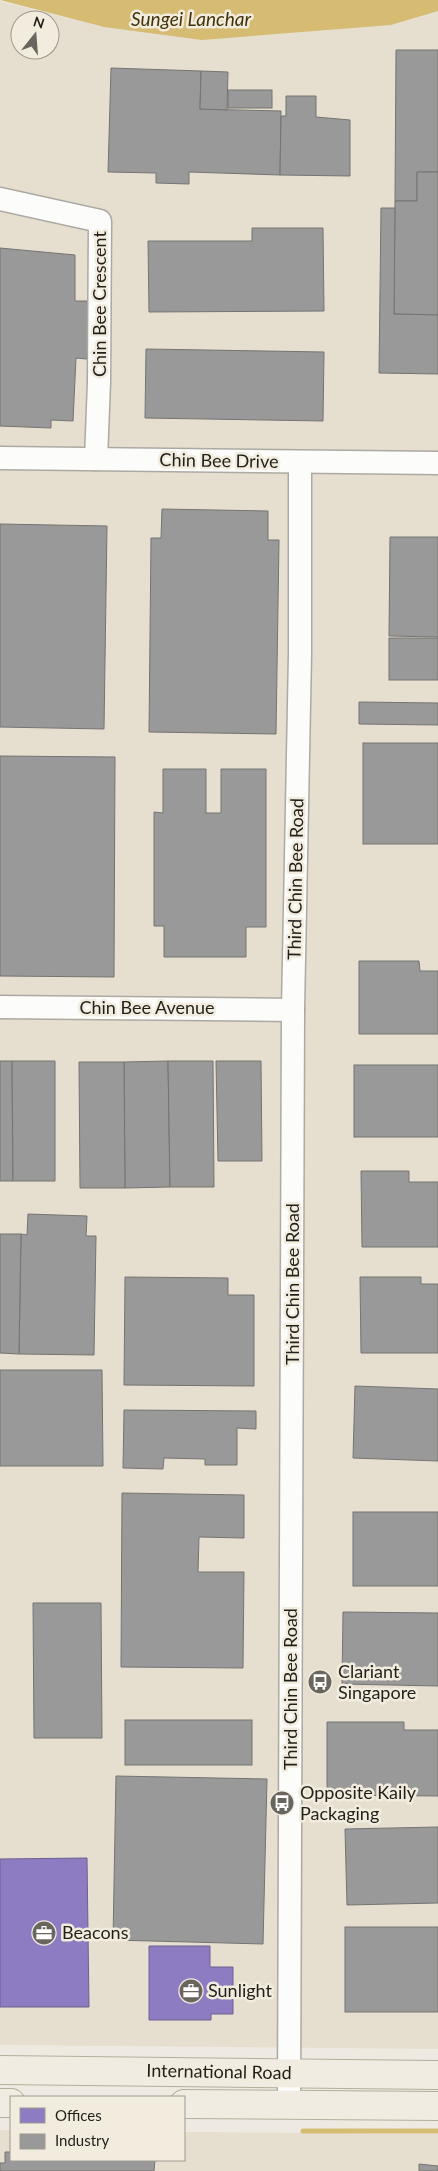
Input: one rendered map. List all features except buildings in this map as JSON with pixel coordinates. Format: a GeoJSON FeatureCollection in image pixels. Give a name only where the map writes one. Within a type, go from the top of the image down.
{"type":"FeatureCollection","features":[{"type":"Feature","properties":{"kind":"main road","name":"International Road"},"geometry":{"type":"LineString","coordinates":[[0,2070],[438,2075]]}},
{"type":"Feature","properties":{"kind":"main road","name":"International Road"},"geometry":{"type":"LineString","coordinates":[[185,2104],[438,2106]]}},
{"type":"Feature","properties":{"kind":"street","name":"Chin Bee Crescent"},"geometry":{"type":"LineString","coordinates":[[0,199],[100,221],[99,382],[96,459]]}},
{"type":"Feature","properties":{"kind":"street","name":"Chin Bee Drive"},"geometry":{"type":"LineString","coordinates":[[0,458],[438,463]]}},
{"type":"Feature","properties":{"kind":"street","name":"Third Chin Bee Road"},"geometry":{"type":"LineString","coordinates":[[289,2105],[294,1010],[300,644],[300,462]]}},
{"type":"Feature","properties":{"kind":"street","name":"Chin Bee Avenue"},"geometry":{"type":"LineString","coordinates":[[0,1007],[294,1010]]}},
{"type":"Feature","properties":{"kind":"shaded area"},"geometry":{"type":"Polygon","coordinates":[[[0,1],[36,10],[10,10],[10,60],[60,60],[60,16],[104,27],[391,25],[438,11],[438,2049],[0,2045],[0,1]]]}},
{"type":"Feature","properties":{"kind":"shaded area"},"geometry":{"type":"Polygon","coordinates":[[[0,2130],[10,2130],[10,2161],[185,2161],[185,2132],[438,2134],[438,2171],[0,2171],[0,2130]]]}},
{"type":"Feature","properties":{"kind":"water","name":"Sungei Lanchar"},"geometry":{"type":"Polygon","coordinates":[[[0,0],[438,0],[438,11],[391,25],[202,40],[104,27],[60,16],[60,10],[39,10],[0,0]]]}},
{"type":"Feature","properties":{"kind":"waterway"},"geometry":{"type":"LineString","coordinates":[[303,2131],[438,2131]]}},
{"type":"Feature","properties":{"kind":"place","name":"Clariant Singapore"},"geometry":{"type":"Point","coordinates":[320,1682]}},
{"type":"Feature","properties":{"kind":"place","name":"Opposite Kaily Packaging"},"geometry":{"type":"Point","coordinates":[282,1803]}},
{"type":"Feature","properties":{"kind":"place","name":"Beacons"},"geometry":{"type":"Point","coordinates":[44,1933]}},
{"type":"Feature","properties":{"kind":"place","name":"Sunlight"},"geometry":{"type":"Point","coordinates":[191,1991]}}]}
